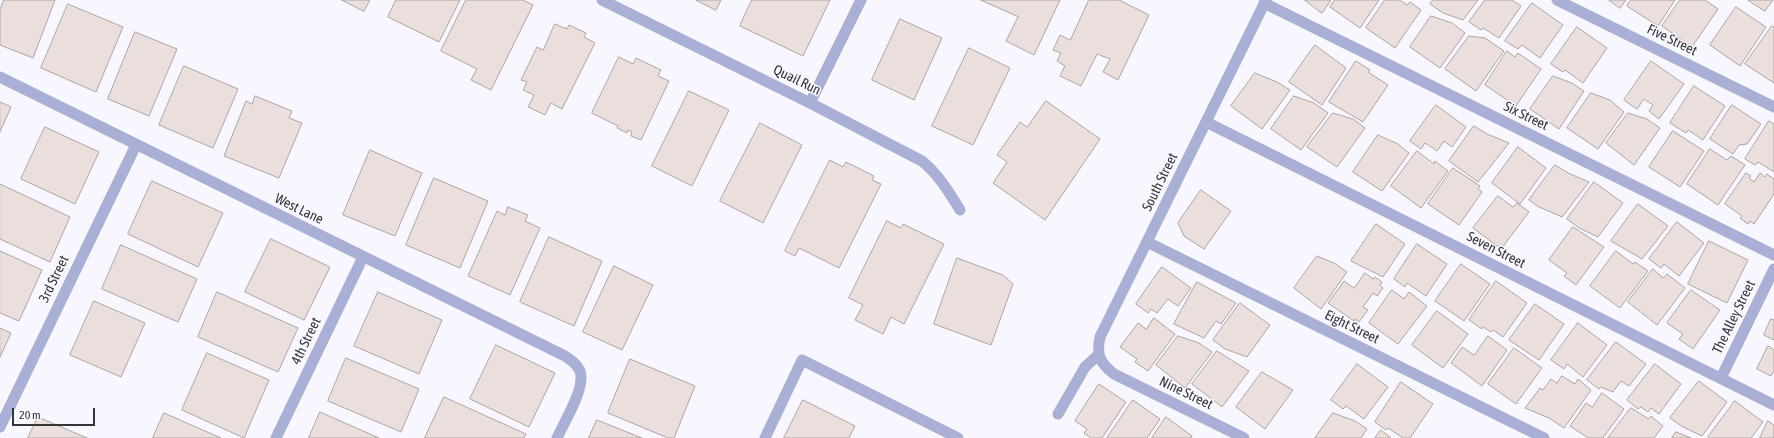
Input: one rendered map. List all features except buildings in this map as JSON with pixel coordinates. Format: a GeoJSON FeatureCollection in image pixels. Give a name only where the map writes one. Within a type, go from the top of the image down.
{"type":"FeatureCollection","features":[{"type":"Feature","properties":{"kind":"lane","name":"Quail Run"},"geometry":{"type":"LineString","coordinates":[[602,0],[810,103],[922,161],[934,170],[960,210]]}},
{"type":"Feature","properties":{"kind":"lane"},"geometry":{"type":"LineString","coordinates":[[810,103],[861,0]]}},
{"type":"Feature","properties":{"kind":"lane","name":"Five Street"},"geometry":{"type":"LineString","coordinates":[[1557,0],[1774,107]]}},
{"type":"Feature","properties":{"kind":"lane","name":"South Street"},"geometry":{"type":"LineString","coordinates":[[1098,355],[1100,337],[1265,2]]}},
{"type":"Feature","properties":{"kind":"lane","name":"Six Street"},"geometry":{"type":"LineString","coordinates":[[1265,2],[1774,255]]}},
{"type":"Feature","properties":{"kind":"lane","name":"West Lane"},"geometry":{"type":"LineString","coordinates":[[0,78],[565,356],[574,363],[580,372],[581,384],[578,395],[557,438]]}},
{"type":"Feature","properties":{"kind":"lane","name":"Seven Street"},"geometry":{"type":"LineString","coordinates":[[1206,122],[1774,404]]}},
{"type":"Feature","properties":{"kind":"lane","name":"3rd Street"},"geometry":{"type":"LineString","coordinates":[[0,427],[136,145]]}},
{"type":"Feature","properties":{"kind":"lane","name":"Eight Street"},"geometry":{"type":"LineString","coordinates":[[1147,242],[1544,438]]}},
{"type":"Feature","properties":{"kind":"lane","name":"4th Street"},"geometry":{"type":"LineString","coordinates":[[276,438],[363,257]]}},
{"type":"Feature","properties":{"kind":"lane","name":"The Alley Street"},"geometry":{"type":"LineString","coordinates":[[1720,378],[1774,269]]}},
{"type":"Feature","properties":{"kind":"lane"},"geometry":{"type":"LineString","coordinates":[[1058,414],[1085,367],[1098,355]]}},
{"type":"Feature","properties":{"kind":"lane","name":"Nine Street"},"geometry":{"type":"LineString","coordinates":[[1098,355],[1101,363],[1114,374],[1244,438]]}},
{"type":"Feature","properties":{"kind":"lane"},"geometry":{"type":"LineString","coordinates":[[765,438],[802,360],[958,438]]}}]}
